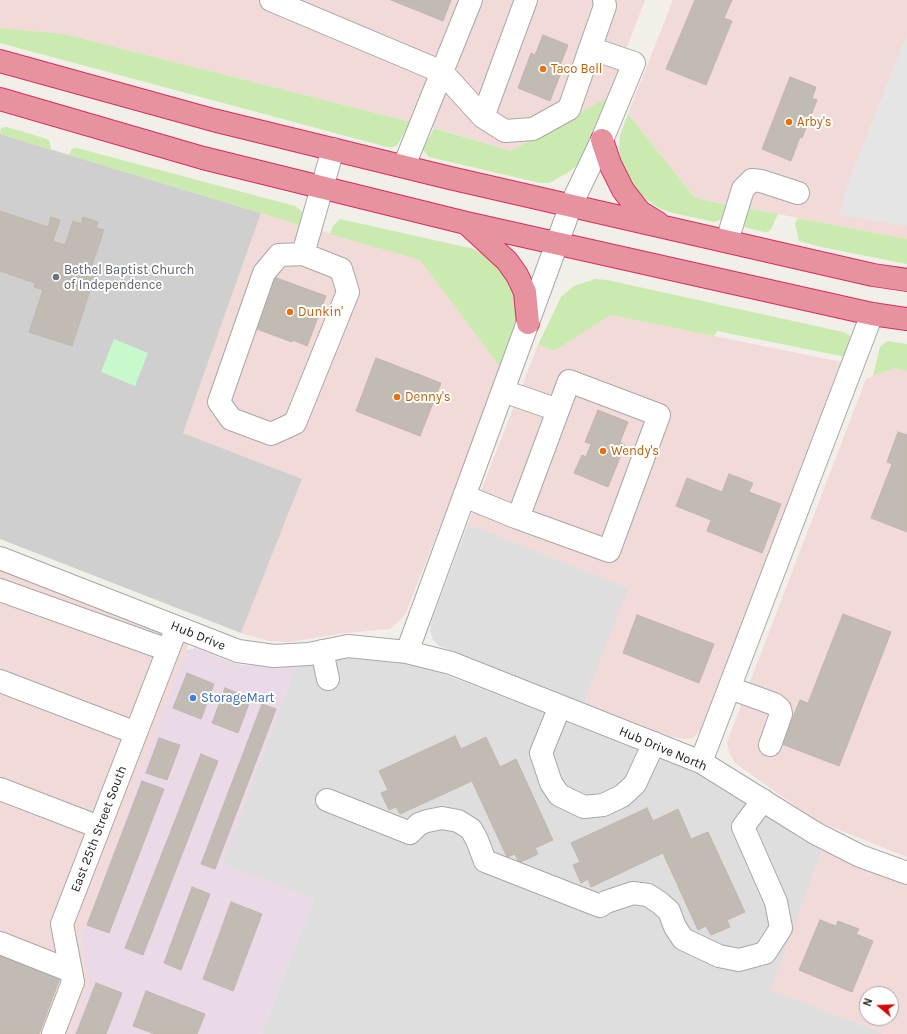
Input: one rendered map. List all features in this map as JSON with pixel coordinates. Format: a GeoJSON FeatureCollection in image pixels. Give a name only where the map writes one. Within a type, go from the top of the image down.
{"type":"FeatureCollection","features":[{"type":"Feature","properties":{"kind":"highway"},"geometry":{"type":"LineString","coordinates":[[0,61],[213,120],[333,149],[873,275],[907,280]]}},
{"type":"Feature","properties":{"kind":"highway"},"geometry":{"type":"LineString","coordinates":[[0,99],[204,158],[466,223],[872,314],[907,319]]}},
{"type":"Feature","properties":{"kind":"highway"},"geometry":{"type":"LineString","coordinates":[[602,140],[610,164],[623,190],[640,212],[664,227]]}},
{"type":"Feature","properties":{"kind":"highway"},"geometry":{"type":"LineString","coordinates":[[466,223],[507,262],[517,275],[525,292],[528,323]]}},
{"type":"Feature","properties":{"kind":"street"},"geometry":{"type":"LineString","coordinates":[[271,0],[442,72],[483,116],[505,131],[533,129],[569,109],[605,6],[604,0]]}},
{"type":"Feature","properties":{"kind":"street"},"geometry":{"type":"LineString","coordinates":[[404,166],[471,0]]}},
{"type":"Feature","properties":{"kind":"street"},"geometry":{"type":"LineString","coordinates":[[483,116],[526,0]]}},
{"type":"Feature","properties":{"kind":"street"},"geometry":{"type":"LineString","coordinates":[[407,652],[571,205],[602,140],[634,63],[590,48]]}},
{"type":"Feature","properties":{"kind":"street"},"geometry":{"type":"LineString","coordinates":[[303,254],[333,149]]}},
{"type":"Feature","properties":{"kind":"street"},"geometry":{"type":"LineString","coordinates":[[727,241],[744,189],[752,180],[761,181],[798,194]]}},
{"type":"Feature","properties":{"kind":"street"},"geometry":{"type":"LineString","coordinates":[[303,254],[341,269],[348,292],[295,423],[271,434],[231,419],[219,402],[264,273],[279,255],[303,254]]}},
{"type":"Feature","properties":{"kind":"street"},"geometry":{"type":"LineString","coordinates":[[701,762],[872,314]]}},
{"type":"Feature","properties":{"kind":"street"},"geometry":{"type":"LineString","coordinates":[[464,496],[518,518],[609,551],[659,415],[569,381],[518,518]]}},
{"type":"Feature","properties":{"kind":"street"},"geometry":{"type":"LineString","coordinates":[[503,391],[558,410]]}},
{"type":"Feature","properties":{"kind":"street","name":"Hub Drive"},"geometry":{"type":"LineString","coordinates":[[0,558],[238,651],[274,656],[309,654],[348,646],[407,652]]}},
{"type":"Feature","properties":{"kind":"street"},"geometry":{"type":"LineString","coordinates":[[0,590],[168,650]]}},
{"type":"Feature","properties":{"kind":"street","name":"East 25th Street South"},"geometry":{"type":"LineString","coordinates":[[53,1034],[73,982],[62,924],[177,627]]}},
{"type":"Feature","properties":{"kind":"street"},"geometry":{"type":"LineString","coordinates":[[322,651],[328,679]]}},
{"type":"Feature","properties":{"kind":"street","name":"Hub Drive North"},"geometry":{"type":"LineString","coordinates":[[407,652],[451,663],[701,762],[815,833],[860,856],[907,873]]}},
{"type":"Feature","properties":{"kind":"street"},"geometry":{"type":"LineString","coordinates":[[0,681],[136,733]]}},
{"type":"Feature","properties":{"kind":"street"},"geometry":{"type":"LineString","coordinates":[[730,688],[774,704],[780,709],[781,714],[770,745]]}},
{"type":"Feature","properties":{"kind":"street"},"geometry":{"type":"LineString","coordinates":[[560,706],[541,753],[551,783],[558,795],[584,806],[603,805],[622,796],[635,784],[654,744]]}},
{"type":"Feature","properties":{"kind":"street"},"geometry":{"type":"LineString","coordinates":[[0,789],[99,827]]}},
{"type":"Feature","properties":{"kind":"street"},"geometry":{"type":"LineString","coordinates":[[327,800],[410,833],[419,824],[427,821],[442,818],[458,822],[471,830],[477,840],[485,861],[600,906],[606,902],[634,893],[648,895],[669,911],[675,928],[683,939],[719,956],[740,960],[765,953],[782,928],[776,902],[743,827],[763,800]]}},
{"type":"Feature","properties":{"kind":"street"},"geometry":{"type":"LineString","coordinates":[[0,943],[71,971]]}},
{"type":"Feature","properties":{"kind":"shaded area"},"geometry":{"type":"Polygon","coordinates":[[[0,0],[645,0],[608,97],[511,151],[439,129],[64,34],[0,28],[0,0]]]}},
{"type":"Feature","properties":{"kind":"shaded area"},"geometry":{"type":"Polygon","coordinates":[[[673,0],[907,0],[907,239],[695,198],[628,114],[673,0]]]}},
{"type":"Feature","properties":{"kind":"shaded area"},"geometry":{"type":"Polygon","coordinates":[[[907,33],[907,226],[839,215],[849,180],[907,33]]]}},
{"type":"Feature","properties":{"kind":"shaded area"},"geometry":{"type":"Polygon","coordinates":[[[0,134],[261,213],[183,433],[302,479],[241,633],[0,539],[0,134]]]}},
{"type":"Feature","properties":{"kind":"shaded area"},"geometry":{"type":"Polygon","coordinates":[[[261,213],[420,260],[502,369],[405,615],[390,629],[345,633],[289,642],[269,641],[241,633],[302,479],[183,433],[261,213]]]}},
{"type":"Feature","properties":{"kind":"shaded area"},"geometry":{"type":"Polygon","coordinates":[[[611,315],[847,363],[707,724],[693,738],[684,739],[669,736],[584,703],[628,588],[468,524],[538,345],[554,351],[611,315]]]}},
{"type":"Feature","properties":{"kind":"shaded area"},"geometry":{"type":"Polygon","coordinates":[[[894,368],[907,371],[907,857],[817,821],[735,763],[729,752],[727,742],[866,379],[894,368]]]}},
{"type":"Feature","properties":{"kind":"shaded area"},"geometry":{"type":"Polygon","coordinates":[[[468,524],[629,588],[584,703],[439,646],[433,640],[430,631],[432,620],[468,524]]]}},
{"type":"Feature","properties":{"kind":"shaded area"},"geometry":{"type":"Polygon","coordinates":[[[0,568],[191,637],[80,939],[91,982],[72,1034],[0,1034],[0,568]]]}},
{"type":"Feature","properties":{"kind":"shaded area"},"geometry":{"type":"Polygon","coordinates":[[[196,648],[230,662],[242,665],[295,667],[223,864],[314,899],[261,1034],[72,1034],[90,982],[80,939],[186,650],[196,648]]]}},
{"type":"Feature","properties":{"kind":"shaded area"},"geometry":{"type":"Polygon","coordinates":[[[371,657],[395,659],[426,667],[715,780],[801,839],[822,850],[771,990],[859,1024],[859,1026],[864,1026],[885,1034],[261,1034],[314,899],[222,864],[295,667],[345,658],[371,657]]]}},
{"type":"Feature","properties":{"kind":"shaded area"},"geometry":{"type":"Polygon","coordinates":[[[822,850],[907,883],[907,1034],[885,1034],[864,1026],[899,1026],[899,986],[859,986],[859,1024],[770,990],[822,850]]]}},
{"type":"Feature","properties":{"kind":"green space"},"geometry":{"type":"Polygon","coordinates":[[[0,28],[64,34],[411,122],[397,145],[394,147],[387,147],[0,43],[0,28]]]}},
{"type":"Feature","properties":{"kind":"green space"},"geometry":{"type":"Polygon","coordinates":[[[608,97],[586,152],[578,164],[569,172],[549,183],[540,183],[429,157],[423,150],[434,128],[511,151],[608,97]]]}},
{"type":"Feature","properties":{"kind":"green space"},"geometry":{"type":"Polygon","coordinates":[[[628,114],[695,198],[728,205],[722,219],[714,222],[669,212],[657,207],[634,190],[621,164],[619,150],[620,136],[628,114]]]}},
{"type":"Feature","properties":{"kind":"green space"},"geometry":{"type":"Polygon","coordinates":[[[7,127],[47,139],[50,142],[51,150],[0,134],[1,128],[7,127]]]}},
{"type":"Feature","properties":{"kind":"green space"},"geometry":{"type":"Polygon","coordinates":[[[77,148],[295,206],[302,212],[303,216],[300,225],[69,155],[72,149],[77,148]]]}},
{"type":"Feature","properties":{"kind":"green space"},"geometry":{"type":"Polygon","coordinates":[[[746,208],[778,214],[771,229],[768,232],[764,232],[744,227],[741,224],[746,208]]]}},
{"type":"Feature","properties":{"kind":"green space"},"geometry":{"type":"Polygon","coordinates":[[[798,218],[907,239],[907,264],[821,247],[799,241],[795,223],[798,218]]]}},
{"type":"Feature","properties":{"kind":"green space"},"geometry":{"type":"Polygon","coordinates":[[[340,219],[474,249],[491,260],[505,273],[517,298],[517,326],[502,369],[420,260],[330,234],[333,226],[340,219]]]}},
{"type":"Feature","properties":{"kind":"green space"},"geometry":{"type":"Polygon","coordinates":[[[595,279],[607,280],[843,332],[849,335],[851,339],[846,357],[717,331],[714,336],[611,315],[554,351],[538,345],[561,297],[574,286],[595,279]]]}},
{"type":"Feature","properties":{"kind":"green space"},"geometry":{"type":"Polygon","coordinates":[[[114,339],[148,353],[135,386],[101,372],[114,339]]]}},
{"type":"Feature","properties":{"kind":"green space"},"geometry":{"type":"Polygon","coordinates":[[[887,341],[907,344],[907,371],[894,368],[873,376],[880,347],[887,341]]]}},
{"type":"Feature","properties":{"kind":"building"},"geometry":{"type":"Polygon","coordinates":[[[391,0],[451,0],[443,21],[391,0]]]}},
{"type":"Feature","properties":{"kind":"building"},"geometry":{"type":"Polygon","coordinates":[[[695,0],[732,0],[724,18],[732,21],[706,85],[666,69],[695,0]]]}},
{"type":"Feature","properties":{"kind":"building"},"geometry":{"type":"Polygon","coordinates":[[[543,35],[568,45],[559,68],[562,70],[550,101],[518,88],[531,53],[535,55],[543,35]]]}},
{"type":"Feature","properties":{"kind":"building"},"geometry":{"type":"Polygon","coordinates":[[[790,77],[816,87],[812,98],[817,100],[791,161],[762,149],[790,77]]]}},
{"type":"Feature","properties":{"kind":"building","name":"Bethel Baptist Church of Independence"},"geometry":{"type":"Polygon","coordinates":[[[0,211],[48,227],[51,217],[60,220],[53,241],[65,245],[73,221],[81,224],[83,217],[98,222],[96,228],[104,230],[92,265],[98,266],[72,346],[29,332],[43,290],[34,287],[35,283],[0,271],[0,211]]]}},
{"type":"Feature","properties":{"kind":"building","name":"Dunkin'"},"geometry":{"type":"Polygon","coordinates":[[[274,277],[326,296],[307,346],[254,328],[274,277]]]}},
{"type":"Feature","properties":{"kind":"building"},"geometry":{"type":"Polygon","coordinates":[[[376,358],[441,383],[420,436],[356,411],[376,358]]]}},
{"type":"Feature","properties":{"kind":"building"},"geometry":{"type":"Polygon","coordinates":[[[598,410],[628,422],[620,442],[625,445],[608,487],[574,473],[582,455],[586,457],[591,444],[585,442],[598,410]]]}},
{"type":"Feature","properties":{"kind":"building"},"geometry":{"type":"Polygon","coordinates":[[[898,432],[907,435],[907,532],[871,518],[892,464],[887,462],[898,432]]]}},
{"type":"Feature","properties":{"kind":"building"},"geometry":{"type":"Polygon","coordinates":[[[729,474],[753,483],[749,492],[781,504],[762,553],[707,531],[711,520],[676,506],[687,478],[722,492],[729,474]]]}},
{"type":"Feature","properties":{"kind":"building"},"geometry":{"type":"Polygon","coordinates":[[[843,614],[891,632],[839,766],[782,744],[800,700],[808,703],[843,614]]]}},
{"type":"Feature","properties":{"kind":"building"},"geometry":{"type":"Polygon","coordinates":[[[637,615],[714,644],[699,683],[623,653],[637,615]]]}},
{"type":"Feature","properties":{"kind":"building"},"geometry":{"type":"Polygon","coordinates":[[[187,673],[214,684],[201,719],[173,708],[187,673]]]}},
{"type":"Feature","properties":{"kind":"building"},"geometry":{"type":"Polygon","coordinates":[[[225,688],[251,698],[238,733],[212,723],[225,688]]]}},
{"type":"Feature","properties":{"kind":"building"},"geometry":{"type":"Polygon","coordinates":[[[262,704],[276,709],[215,869],[201,864],[262,704]]]}},
{"type":"Feature","properties":{"kind":"building"},"geometry":{"type":"Polygon","coordinates":[[[455,736],[461,749],[486,737],[500,767],[516,759],[553,840],[535,848],[538,854],[519,863],[515,854],[507,857],[472,781],[400,814],[396,807],[389,810],[381,793],[388,790],[379,771],[455,736]]]}},
{"type":"Feature","properties":{"kind":"building"},"geometry":{"type":"Polygon","coordinates":[[[159,738],[180,745],[167,780],[146,773],[159,738]]]}},
{"type":"Feature","properties":{"kind":"building"},"geometry":{"type":"Polygon","coordinates":[[[201,754],[218,761],[143,955],[125,948],[201,754]]]}},
{"type":"Feature","properties":{"kind":"building"},"geometry":{"type":"Polygon","coordinates":[[[142,781],[164,789],[109,933],[87,925],[142,781]]]}},
{"type":"Feature","properties":{"kind":"building"},"geometry":{"type":"Polygon","coordinates":[[[647,808],[653,821],[678,809],[691,839],[708,832],[745,912],[727,920],[730,927],[711,935],[706,926],[698,930],[663,853],[591,887],[588,879],[581,883],[573,865],[580,862],[571,843],[647,808]]]}},
{"type":"Feature","properties":{"kind":"building"},"geometry":{"type":"Polygon","coordinates":[[[192,887],[210,894],[181,970],[164,963],[192,887]]]}},
{"type":"Feature","properties":{"kind":"building"},"geometry":{"type":"Polygon","coordinates":[[[231,902],[262,914],[233,991],[203,979],[231,902]]]}},
{"type":"Feature","properties":{"kind":"building"},"geometry":{"type":"Polygon","coordinates":[[[820,920],[836,926],[838,921],[859,929],[856,934],[873,941],[852,992],[799,970],[820,920]]]}},
{"type":"Feature","properties":{"kind":"building"},"geometry":{"type":"Polygon","coordinates":[[[0,955],[60,978],[39,1034],[0,1034],[0,955]]]}},
{"type":"Feature","properties":{"kind":"building"},"geometry":{"type":"Polygon","coordinates":[[[96,983],[122,993],[106,1034],[76,1034],[96,983]]]}},
{"type":"Feature","properties":{"kind":"building"},"geometry":{"type":"Polygon","coordinates":[[[146,991],[205,1014],[197,1034],[155,1034],[133,1026],[146,991]]]}},
{"type":"Feature","properties":{"kind":"place","name":"Taco Bell"},"geometry":{"type":"Point","coordinates":[543,69]}},
{"type":"Feature","properties":{"kind":"place","name":"Arby's"},"geometry":{"type":"Point","coordinates":[789,122]}},
{"type":"Feature","properties":{"kind":"place","name":"Bethel Baptist Church of Independence"},"geometry":{"type":"Point","coordinates":[56,277]}},
{"type":"Feature","properties":{"kind":"place","name":"Dunkin'"},"geometry":{"type":"Point","coordinates":[290,312]}},
{"type":"Feature","properties":{"kind":"place","name":"Denny's"},"geometry":{"type":"Point","coordinates":[397,397]}},
{"type":"Feature","properties":{"kind":"place","name":"Wendy's"},"geometry":{"type":"Point","coordinates":[603,451]}},
{"type":"Feature","properties":{"kind":"place","name":"StorageMart"},"geometry":{"type":"Point","coordinates":[193,698]}}]}
